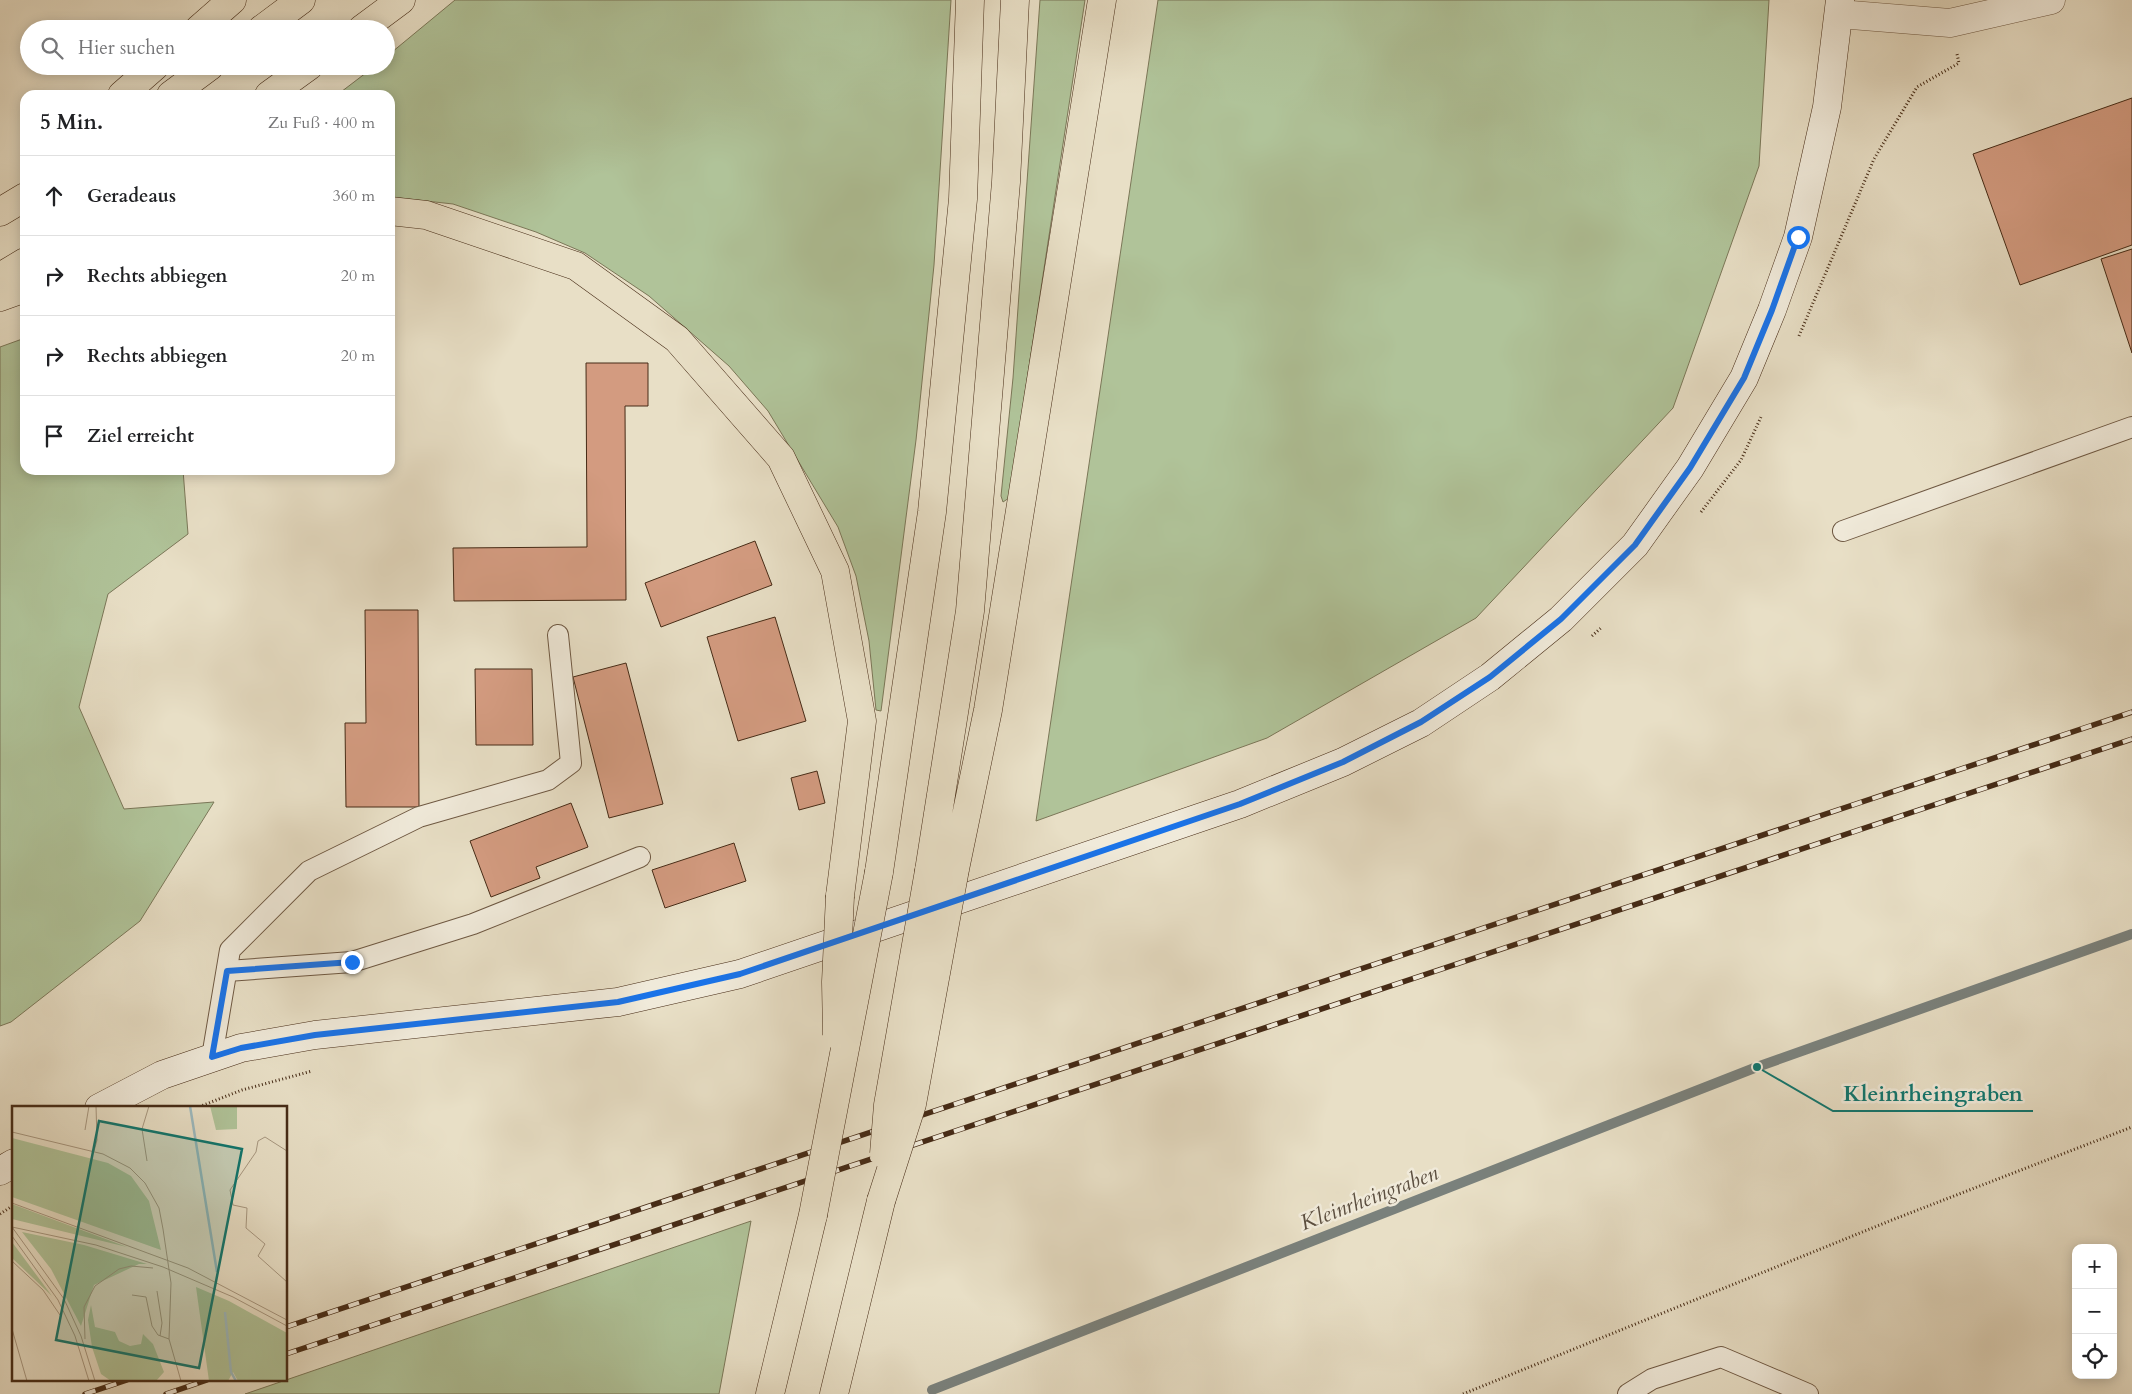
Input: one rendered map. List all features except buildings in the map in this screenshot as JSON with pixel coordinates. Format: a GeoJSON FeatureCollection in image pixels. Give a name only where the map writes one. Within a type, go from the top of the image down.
{"type":"FeatureCollection","features":[{"type":"Feature","properties":{"kind":"highway"},"geometry":{"type":"LineString","coordinates":[[209,20],[232,0]]}},
{"type":"Feature","properties":{"kind":"highway"},"geometry":{"type":"LineString","coordinates":[[274,20],[301,0]]}},
{"type":"Feature","properties":{"kind":"highway"},"geometry":{"type":"LineString","coordinates":[[374,20],[401,0]]}},
{"type":"Feature","properties":{"kind":"highway"},"geometry":{"type":"LineString","coordinates":[[770,1394],[813,1215],[879,872],[932,512],[963,199],[970,0]]}},
{"type":"Feature","properties":{"kind":"highway"},"geometry":{"type":"LineString","coordinates":[[942,870],[970,611],[1006,182],[1015,0]]}},
{"type":"Feature","properties":{"kind":"highway"},"geometry":{"type":"LineString","coordinates":[[834,1394],[881,1201],[888,1105],[942,870],[988,710],[1102,0]]}},
{"type":"Feature","properties":{"kind":"highway"},"geometry":{"type":"LineString","coordinates":[[128,90],[145,75]]}},
{"type":"Feature","properties":{"kind":"highway"},"geometry":{"type":"LineString","coordinates":[[178,90],[198,75]]}},
{"type":"Feature","properties":{"kind":"highway"},"geometry":{"type":"LineString","coordinates":[[276,90],[297,75]]}},
{"type":"Feature","properties":{"kind":"highway"},"geometry":{"type":"LineString","coordinates":[[0,212],[20,200]]}},
{"type":"Feature","properties":{"kind":"highway"},"geometry":{"type":"LineString","coordinates":[[395,212],[426,215],[576,266],[677,338],[781,458],[835,571],[862,721],[840,896],[836,982],[838,1092]]}},
{"type":"Feature","properties":{"kind":"highway"},"geometry":{"type":"LineString","coordinates":[[0,277],[20,265]]}},
{"type":"Feature","properties":{"kind":"highway"},"geometry":{"type":"LineString","coordinates":[[0,297],[20,290]]}},
{"type":"Feature","properties":{"kind":"main road"},"geometry":{"type":"LineString","coordinates":[[103,1106],[162,1075],[241,1048],[315,1035],[618,1002],[740,974],[1240,804],[1343,762],[1421,722],[1490,677],[1561,619],[1635,545],[1690,468],[1744,378],[1772,310],[1798,237],[1827,106],[1839,7],[1950,23],[2051,0]]}},
{"type":"Feature","properties":{"kind":"main road"},"geometry":{"type":"LineString","coordinates":[[0,1172],[12,1164]]}},
{"type":"Feature","properties":{"kind":"lane"},"geometry":{"type":"LineString","coordinates":[[1843,531],[2132,427]]}},
{"type":"Feature","properties":{"kind":"lane"},"geometry":{"type":"LineString","coordinates":[[212,1057],[230,950],[309,871],[419,817],[548,780],[571,763],[558,636]]}},
{"type":"Feature","properties":{"kind":"lane"},"geometry":{"type":"LineString","coordinates":[[227,971],[352,962],[473,924],[640,857]]}},
{"type":"Feature","properties":{"kind":"lane"},"geometry":{"type":"LineString","coordinates":[[1628,1394],[1652,1379],[1721,1357],[1808,1394]]}},
{"type":"Feature","properties":{"kind":"path"},"geometry":{"type":"LineString","coordinates":[[1795,344],[1874,159],[1917,87],[1959,63],[1950,23]]}},
{"type":"Feature","properties":{"kind":"path"},"geometry":{"type":"LineString","coordinates":[[1698,516],[1741,460],[1762,416]]}},
{"type":"Feature","properties":{"kind":"path"},"geometry":{"type":"LineString","coordinates":[[1588,639],[1602,626]]}},
{"type":"Feature","properties":{"kind":"path"},"geometry":{"type":"LineString","coordinates":[[201,1106],[242,1090],[318,1069]]}},
{"type":"Feature","properties":{"kind":"path"},"geometry":{"type":"LineString","coordinates":[[1463,1394],[1883,1224],[2132,1128]]}},
{"type":"Feature","properties":{"kind":"path"},"geometry":{"type":"LineString","coordinates":[[0,1214],[12,1206]]}},
{"type":"Feature","properties":{"kind":"green space"},"geometry":{"type":"Polygon","coordinates":[[[455,0],[951,0],[934,265],[916,440],[881,711],[876,710],[869,641],[856,576],[838,527],[768,411],[729,366],[649,296],[585,253],[536,232],[453,204],[395,198],[395,90],[344,90],[363,75],[395,75],[395,50],[455,0]]]}},
{"type":"Feature","properties":{"kind":"green space"},"geometry":{"type":"Polygon","coordinates":[[[1040,0],[1085,0],[1009,498],[1003,502],[1001,496],[1013,378],[1040,0]]]}},
{"type":"Feature","properties":{"kind":"green space"},"geometry":{"type":"Polygon","coordinates":[[[1158,0],[1769,0],[1759,166],[1673,408],[1476,618],[1267,738],[1036,821],[1158,0]]]}},
{"type":"Feature","properties":{"kind":"green space"},"geometry":{"type":"Polygon","coordinates":[[[20,340],[20,475],[183,475],[188,534],[108,594],[79,707],[124,809],[214,802],[140,921],[11,1022],[0,1026],[0,347],[20,340]]]}},
{"type":"Feature","properties":{"kind":"green space"},"geometry":{"type":"Polygon","coordinates":[[[751,1221],[719,1394],[245,1394],[280,1382],[288,1382],[288,1379],[751,1221]]]}},
{"type":"Feature","properties":{"kind":"waterway","name":"Kleinrheingraben"},"geometry":{"type":"LineString","coordinates":[[932,1390],[1757,1067],[2132,934]]}},
{"type":"Feature","properties":{"kind":"railway"},"geometry":{"type":"LineString","coordinates":[[288,1326],[2132,712]]}},
{"type":"Feature","properties":{"kind":"railway"},"geometry":{"type":"LineString","coordinates":[[288,1353],[2132,739]]}},
{"type":"Feature","properties":{"kind":"railway"},"geometry":{"type":"LineString","coordinates":[[85,1394],[121,1382]]}},
{"type":"Feature","properties":{"kind":"railway"},"geometry":{"type":"LineString","coordinates":[[166,1394],[201,1382]]}},
{"type":"Feature","properties":{"kind":"place","name":"Kleinrheingraben"},"geometry":{"type":"Point","coordinates":[1757,1067]}},
{"type":"Feature","properties":{"kind":"route"},"geometry":{"type":"LineString","coordinates":[[352,962],[227,971],[212,1057],[241,1048],[315,1035],[618,1002],[740,974],[1240,804],[1343,762],[1421,722],[1490,677],[1561,619],[1635,545],[1690,468],[1744,378],[1772,310],[1798,237]]}}]}
